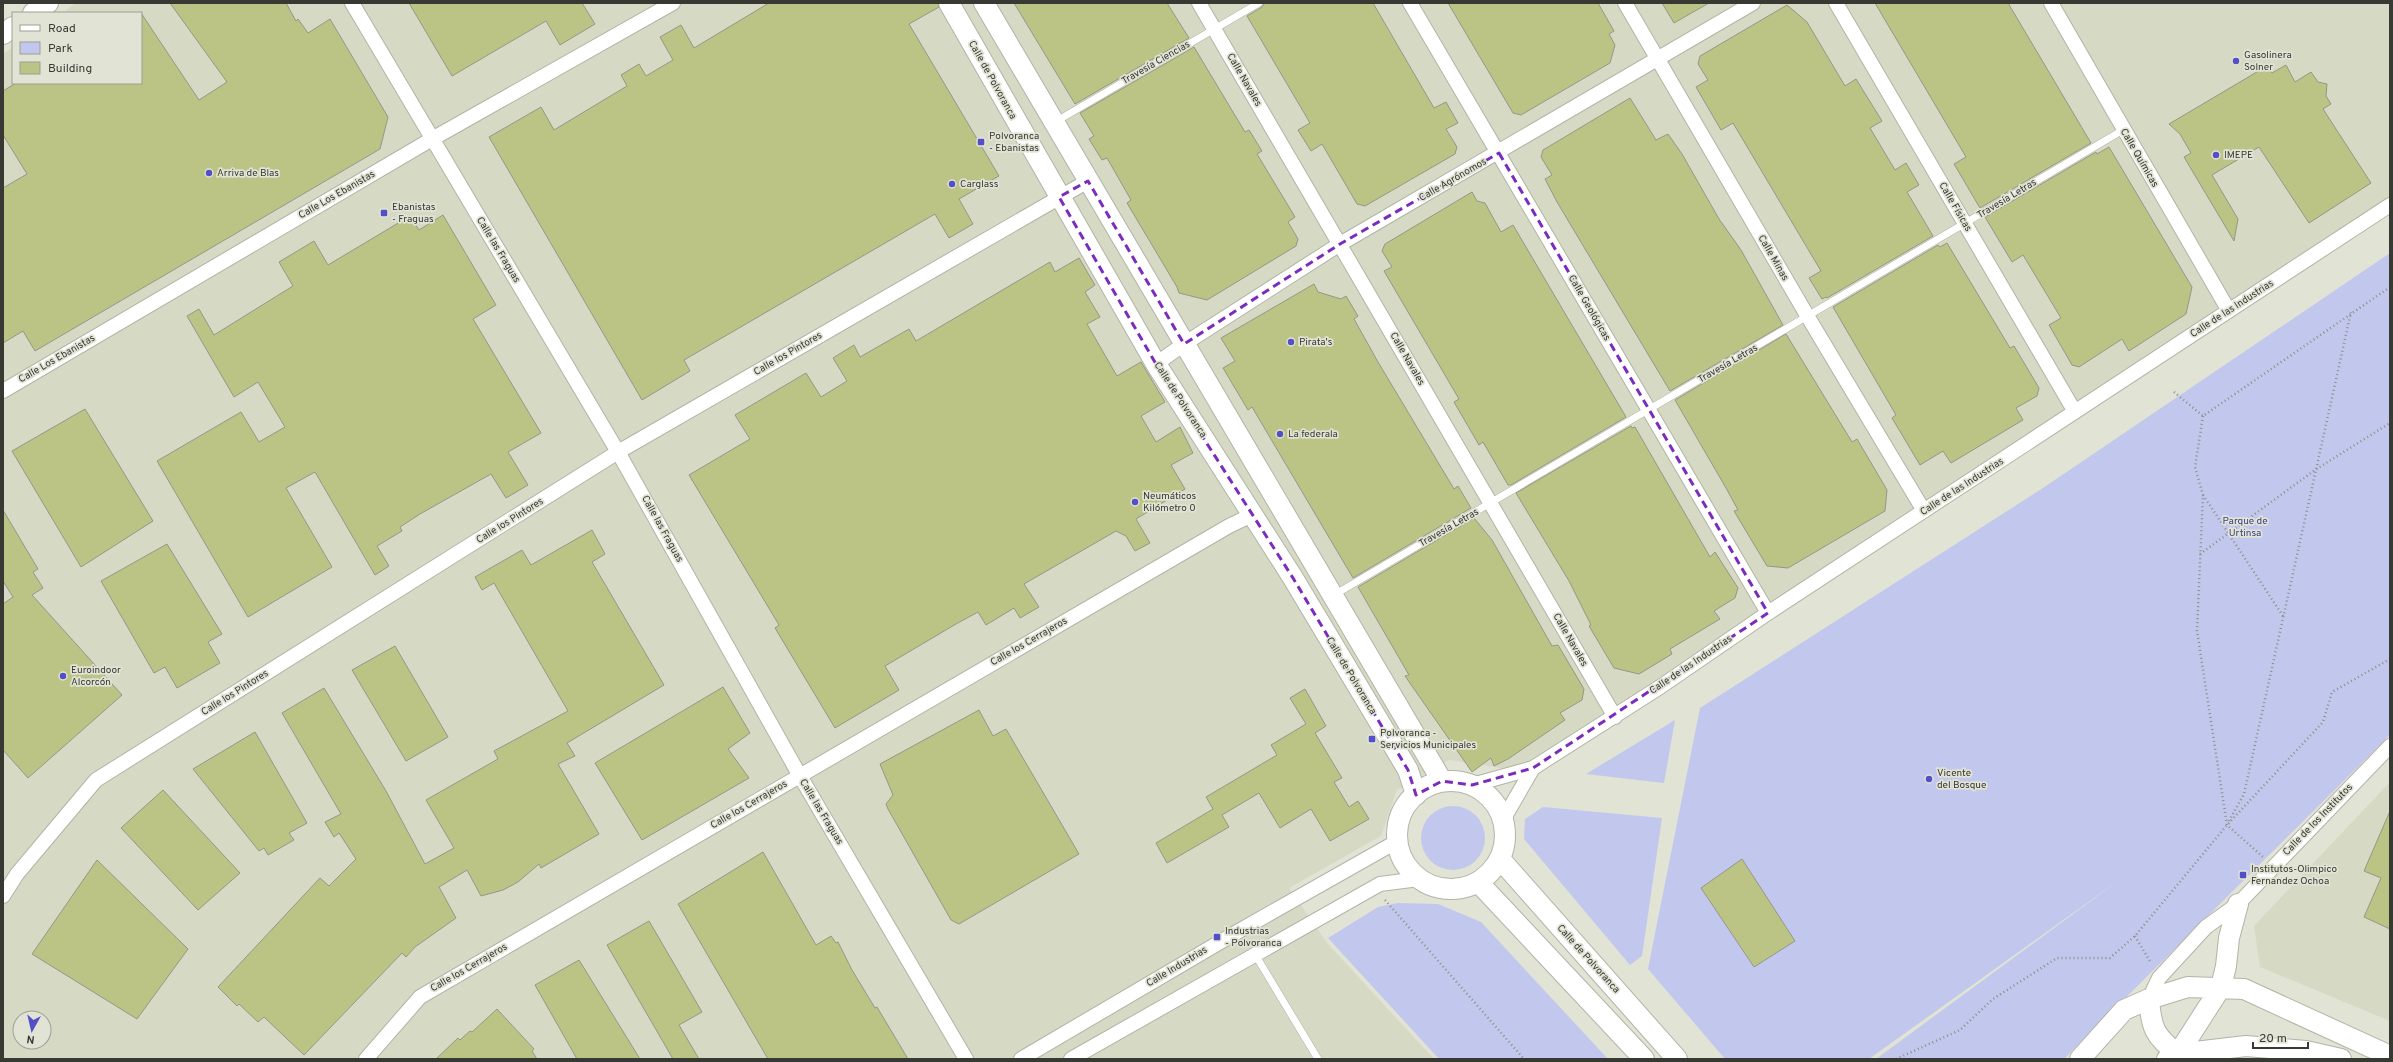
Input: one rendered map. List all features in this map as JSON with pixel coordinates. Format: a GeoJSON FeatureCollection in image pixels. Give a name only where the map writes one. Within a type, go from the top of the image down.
{"type":"FeatureCollection","features":[{"type":"Feature","properties":{"kind":"street"},"geometry":{"type":"LineString","coordinates":[[34,12],[48,3]]}},
{"type":"Feature","properties":{"kind":"street","name":"Calle las Fraguas"},"geometry":{"type":"LineString","coordinates":[[352,3],[618,452],[800,776],[966,1059]]}},
{"type":"Feature","properties":{"kind":"street","name":"Calle Los Ebanistas"},"geometry":{"type":"LineString","coordinates":[[3,391],[432,139],[672,3]]}},
{"type":"Feature","properties":{"kind":"street","name":"Calle de Polvoranca"},"geometry":{"type":"LineString","coordinates":[[949,3],[1059,198],[1156,364],[1254,514],[1408,770],[1416,794]]}},
{"type":"Feature","properties":{"kind":"street"},"geometry":{"type":"LineString","coordinates":[[984,3],[1442,781]]}},
{"type":"Feature","properties":{"kind":"street","name":"Calle Navales"},"geometry":{"type":"LineString","coordinates":[[1199,3],[1615,717]]}},
{"type":"Feature","properties":{"kind":"street","name":"Calle Geológicas"},"geometry":{"type":"LineString","coordinates":[[1410,3],[1500,153],[1768,613]]}},
{"type":"Feature","properties":{"kind":"street","name":"Calle Minas"},"geometry":{"type":"LineString","coordinates":[[1625,3],[1808,317],[1924,511]]}},
{"type":"Feature","properties":{"kind":"street","name":"Calle Agrónomos"},"geometry":{"type":"LineString","coordinates":[[1156,364],[1184,344],[1340,244],[1500,153],[1753,3]]}},
{"type":"Feature","properties":{"kind":"street","name":"Calle Físicas"},"geometry":{"type":"LineString","coordinates":[[1836,3],[2075,412]]}},
{"type":"Feature","properties":{"kind":"street","name":"Calle Químicas"},"geometry":{"type":"LineString","coordinates":[[2051,3],[2123,130],[2229,311]]}},
{"type":"Feature","properties":{"kind":"street"},"geometry":{"type":"LineString","coordinates":[[3,34],[12,28]]}},
{"type":"Feature","properties":{"kind":"street","name":"Calle los Pintores"},"geometry":{"type":"LineString","coordinates":[[3,896],[17,874],[96,780],[618,452],[1088,181]]}},
{"type":"Feature","properties":{"kind":"street","name":"Calle de las Industrias"},"geometry":{"type":"LineString","coordinates":[[1472,785],[1533,768],[1615,717],[1768,613],[2390,205]]}},
{"type":"Feature","properties":{"kind":"street","name":"Calle los Cerrajeros"},"geometry":{"type":"LineString","coordinates":[[366,1059],[420,997],[1230,526],[1254,514]]}},
{"type":"Feature","properties":{"kind":"street","name":"Calle de los Institutos"},"geometry":{"type":"LineString","coordinates":[[2149,999],[2159,978],[2206,927],[2238,904],[2390,746]]}},
{"type":"Feature","properties":{"kind":"street","name":"Calle de las Industrias"},"geometry":{"type":"LineString","coordinates":[[1503,820],[1533,768]]}},
{"type":"Feature","properties":{"kind":"street"},"geometry":{"type":"LineString","coordinates":[[1071,1059],[1256,956],[1380,884],[1419,879],[1445,888],[1462,888],[1478,882],[1490,872],[1500,859],[1505,840],[1503,820],[1496,805],[1485,793],[1472,785],[1442,781],[1426,787],[1416,794],[1404,809],[1398,822],[1396,842],[1405,864],[1419,879]]}},
{"type":"Feature","properties":{"kind":"street","name":"Calle Industrias"},"geometry":{"type":"LineString","coordinates":[[1021,1059],[1244,928],[1396,842]]}},
{"type":"Feature","properties":{"kind":"street","name":"Calle de Polvoranca"},"geometry":{"type":"LineString","coordinates":[[1500,859],[1677,1059]]}},
{"type":"Feature","properties":{"kind":"street"},"geometry":{"type":"LineString","coordinates":[[1478,882],[1644,1059]]}},
{"type":"Feature","properties":{"kind":"street"},"geometry":{"type":"LineString","coordinates":[[2172,1057],[2221,987],[2226,966],[2229,938],[2238,904]]}},
{"type":"Feature","properties":{"kind":"street"},"geometry":{"type":"LineString","coordinates":[[2226,966],[2244,989]]}},
{"type":"Feature","properties":{"kind":"street"},"geometry":{"type":"LineString","coordinates":[[2080,1059],[2124,1010],[2149,999],[2188,987],[2244,989],[2390,1056]]}},
{"type":"Feature","properties":{"kind":"street"},"geometry":{"type":"LineString","coordinates":[[2149,999],[2150,1018],[2160,1040],[2172,1057]]}},
{"type":"Feature","properties":{"kind":"street"},"geometry":{"type":"LineString","coordinates":[[2172,1057],[2246,1046],[2306,1051],[2341,1059]]}},
{"type":"Feature","properties":{"kind":"lane","name":"Travesía Ciencias"},"geometry":{"type":"LineString","coordinates":[[1054,123],[1259,3]]}},
{"type":"Feature","properties":{"kind":"lane","name":"Travesía Letras"},"geometry":{"type":"LineString","coordinates":[[1332,596],[1491,504],[2123,130]]}},
{"type":"Feature","properties":{"kind":"lane"},"geometry":{"type":"LineString","coordinates":[[1256,956],[1318,1059]]}},
{"type":"Feature","properties":{"kind":"path"},"geometry":{"type":"LineString","coordinates":[[2283,616],[2203,495],[2195,467],[2203,416],[2351,312],[2390,287]]}},
{"type":"Feature","properties":{"kind":"path"},"geometry":{"type":"LineString","coordinates":[[2227,825],[2244,794],[2351,312]]}},
{"type":"Feature","properties":{"kind":"path"},"geometry":{"type":"LineString","coordinates":[[2174,392],[2203,416]]}},
{"type":"Feature","properties":{"kind":"path"},"geometry":{"type":"LineString","coordinates":[[2200,554],[2315,470],[2390,423]]}},
{"type":"Feature","properties":{"kind":"path"},"geometry":{"type":"LineString","coordinates":[[2203,495],[2197,631],[2227,825],[2273,867]]}},
{"type":"Feature","properties":{"kind":"path"},"geometry":{"type":"LineString","coordinates":[[1896,1059],[1960,1030],[1993,999],[2057,958],[2110,958],[2135,936],[2227,825],[2323,722],[2332,692],[2390,659]]}},
{"type":"Feature","properties":{"kind":"path"},"geometry":{"type":"LineString","coordinates":[[1380,884],[1384,899],[1524,1059]]}},
{"type":"Feature","properties":{"kind":"highlighted area"},"geometry":{"type":"Polygon","coordinates":[[[1499,153],[1768,613],[1533,768],[1472,785],[1442,781],[1416,795],[1408,770],[1293,578],[1156,364],[1059,197],[1088,181],[1184,344],[1340,244],[1499,153]]]}},
{"type":"Feature","properties":{"kind":"shaded area"},"geometry":{"type":"Polygon","coordinates":[[[76,3],[2390,3],[2390,204],[1520,771],[1449,760],[1397,790],[1381,836],[1289,888],[1327,943],[1434,1059],[3,1059],[3,54],[12,48],[12,84],[142,84],[142,12],[63,12],[76,3]]]}},
{"type":"Feature","properties":{"kind":"shaded area"},"geometry":{"type":"Polygon","coordinates":[[[2390,782],[2390,1021],[2260,967],[2254,926],[2390,782]]]}},
{"type":"Feature","properties":{"kind":"green space","name":"Parque de Urtinsa"},"geometry":{"type":"Polygon","coordinates":[[[2390,253],[2390,735],[2064,1059],[1876,1059],[2122,878],[1869,1059],[1725,1059],[1648,969],[1700,708],[2043,488],[2390,253]]]}},
{"type":"Feature","properties":{"kind":"green space"},"geometry":{"type":"Polygon","coordinates":[[[1675,720],[1664,783],[1586,774],[1675,720]]]}},
{"type":"Feature","properties":{"kind":"green space"},"geometry":{"type":"Polygon","coordinates":[[[1447,806],[1459,806],[1476,815],[1483,826],[1485,838],[1483,850],[1476,861],[1459,870],[1447,870],[1435,865],[1426,856],[1421,844],[1421,832],[1426,820],[1435,811],[1447,806]]]}},
{"type":"Feature","properties":{"kind":"green space"},"geometry":{"type":"Polygon","coordinates":[[[1543,807],[1662,818],[1642,956],[1630,965],[1524,839],[1525,819],[1543,807]]]}},
{"type":"Feature","properties":{"kind":"green space"},"geometry":{"type":"Polygon","coordinates":[[[1398,903],[1438,904],[1481,922],[1608,1059],[1439,1059],[1328,938],[1378,907],[1398,903]]]}},
{"type":"Feature","properties":{"kind":"building","name":"Arriva de Blas"},"geometry":{"type":"Polygon","coordinates":[[[170,3],[286,3],[296,21],[298,19],[308,33],[330,19],[388,117],[380,149],[35,351],[23,331],[3,343],[3,188],[27,174],[3,135],[3,91],[14,84],[142,84],[142,14],[199,100],[227,82],[170,3]]]}},
{"type":"Feature","properties":{"kind":"building"},"geometry":{"type":"Polygon","coordinates":[[[409,3],[582,3],[595,24],[560,45],[546,21],[452,76],[409,3]]]}},
{"type":"Feature","properties":{"kind":"building"},"geometry":{"type":"Polygon","coordinates":[[[769,3],[938,3],[939,7],[909,24],[999,176],[959,199],[973,224],[949,238],[935,214],[684,360],[690,371],[642,400],[489,137],[541,107],[554,130],[627,86],[621,75],[639,64],[646,76],[673,60],[660,37],[681,25],[694,48],[769,3]]]}},
{"type":"Feature","properties":{"kind":"building"},"geometry":{"type":"Polygon","coordinates":[[[1014,3],[1167,3],[1189,38],[1075,104],[1014,3]]]}},
{"type":"Feature","properties":{"kind":"building"},"geometry":{"type":"Polygon","coordinates":[[[1264,3],[1373,3],[1434,108],[1446,102],[1458,123],[1446,129],[1457,147],[1455,154],[1365,206],[1357,204],[1322,144],[1311,151],[1298,130],[1310,123],[1247,16],[1262,7],[1264,3]]]}},
{"type":"Feature","properties":{"kind":"building"},"geometry":{"type":"Polygon","coordinates":[[[1448,3],[1598,3],[1614,31],[1609,34],[1615,45],[1610,63],[1521,115],[1513,113],[1448,3]]]}},
{"type":"Feature","properties":{"kind":"building"},"geometry":{"type":"Polygon","coordinates":[[[1662,3],[1709,3],[1674,23],[1662,3]]]}},
{"type":"Feature","properties":{"kind":"building"},"geometry":{"type":"Polygon","coordinates":[[[1875,3],[2008,3],[2091,143],[1980,208],[1954,164],[1966,157],[1875,3]]]}},
{"type":"Feature","properties":{"kind":"building"},"geometry":{"type":"Polygon","coordinates":[[[1787,5],[1807,22],[1845,86],[1856,79],[1882,121],[1870,128],[1895,170],[1906,163],[1919,185],[1907,192],[1933,236],[1827,298],[1822,299],[1809,278],[1821,271],[1733,123],[1721,130],[1696,87],[1708,80],[1698,64],[1700,56],[1787,5]]]}},
{"type":"Feature","properties":{"kind":"building"},"geometry":{"type":"Polygon","coordinates":[[[1194,47],[1245,132],[1249,130],[1262,151],[1257,154],[1295,217],[1288,222],[1298,239],[1296,246],[1207,300],[1179,293],[1177,287],[1127,203],[1131,200],[1107,158],[1102,160],[1089,139],[1094,136],[1080,113],[1194,47]]]}},
{"type":"Feature","properties":{"kind":"building"},"geometry":{"type":"Polygon","coordinates":[[[2286,65],[2295,82],[2311,72],[2318,82],[2327,84],[2326,96],[2331,104],[2323,109],[2371,183],[2309,223],[2259,147],[2212,175],[2238,219],[2234,241],[2184,157],[2191,153],[2180,134],[2169,124],[2267,66],[2272,73],[2286,65]]]}},
{"type":"Feature","properties":{"kind":"building"},"geometry":{"type":"Polygon","coordinates":[[[1630,98],[1656,140],[1668,134],[1682,154],[1719,219],[1741,250],[1783,325],[1670,391],[1557,202],[1545,179],[1552,175],[1541,157],[1543,150],[1630,98]]]}},
{"type":"Feature","properties":{"kind":"building"},"geometry":{"type":"Polygon","coordinates":[[[2109,147],[2192,287],[2186,314],[2129,351],[2122,339],[2079,367],[2072,365],[2049,325],[2061,318],[2023,255],[2012,262],[1985,217],[2096,152],[2097,154],[2109,147]]]}},
{"type":"Feature","properties":{"kind":"building"},"geometry":{"type":"Polygon","coordinates":[[[1472,192],[1477,201],[1485,203],[1501,232],[1513,225],[1626,417],[1511,485],[1508,485],[1483,442],[1479,445],[1454,402],[1459,399],[1384,271],[1392,267],[1382,251],[1385,244],[1472,192]]]}},
{"type":"Feature","properties":{"kind":"building"},"geometry":{"type":"Polygon","coordinates":[[[443,215],[496,305],[473,319],[541,433],[508,452],[528,485],[506,498],[491,474],[420,514],[400,527],[402,531],[377,546],[389,566],[375,575],[315,472],[286,488],[332,567],[248,617],[157,461],[241,412],[259,442],[285,427],[258,382],[234,397],[187,316],[199,309],[214,335],[293,286],[279,262],[314,241],[328,265],[410,216],[419,230],[443,215]]]}},
{"type":"Feature","properties":{"kind":"building"},"geometry":{"type":"Polygon","coordinates":[[[1947,243],[2010,348],[2014,346],[2039,388],[2037,396],[2016,408],[2023,420],[1951,463],[1943,451],[1920,465],[1892,418],[1896,415],[1833,307],[1938,245],[1940,247],[1947,243]]]}},
{"type":"Feature","properties":{"kind":"building"},"geometry":{"type":"Polygon","coordinates":[[[1079,258],[1095,285],[1085,292],[1100,317],[1087,324],[1117,376],[1141,362],[1165,402],[1141,416],[1156,442],[1180,427],[1193,453],[1171,465],[1185,489],[1136,519],[1150,543],[1135,551],[1126,536],[1116,531],[1024,584],[1039,607],[1020,618],[1014,608],[986,625],[978,612],[885,666],[899,690],[835,728],[775,628],[779,625],[689,475],[750,439],[735,415],[806,373],[821,397],[847,381],[833,358],[854,345],[860,357],[909,329],[916,341],[1050,262],[1055,272],[1079,258]]]}},
{"type":"Feature","properties":{"kind":"building"},"geometry":{"type":"Polygon","coordinates":[[[1314,284],[1318,292],[1341,299],[1346,296],[1358,316],[1354,319],[1378,362],[1454,489],[1458,486],[1471,508],[1353,578],[1252,407],[1248,410],[1223,368],[1235,361],[1221,338],[1314,284]]]}},
{"type":"Feature","properties":{"kind":"building"},"geometry":{"type":"Polygon","coordinates":[[[1786,334],[1852,442],[1857,439],[1887,490],[1885,511],[1788,568],[1767,566],[1734,511],[1738,510],[1675,400],[1786,334]]]}},
{"type":"Feature","properties":{"kind":"building"},"geometry":{"type":"Polygon","coordinates":[[[85,409],[153,521],[81,567],[12,451],[85,409]]]}},
{"type":"Feature","properties":{"kind":"building"},"geometry":{"type":"Polygon","coordinates":[[[1631,426],[1632,428],[1635,427],[1710,557],[1715,552],[1738,588],[1735,598],[1714,611],[1720,619],[1670,649],[1672,654],[1639,674],[1614,668],[1589,626],[1591,625],[1569,581],[1516,493],[1631,426]]]}},
{"type":"Feature","properties":{"kind":"building"},"geometry":{"type":"Polygon","coordinates":[[[3,510],[38,569],[33,572],[43,588],[32,595],[122,695],[28,778],[3,750],[3,604],[13,597],[3,581],[3,510]]]}},
{"type":"Feature","properties":{"kind":"building"},"geometry":{"type":"Polygon","coordinates":[[[1474,518],[1492,540],[1552,646],[1558,645],[1584,689],[1582,700],[1560,713],[1565,720],[1508,759],[1494,766],[1491,758],[1472,772],[1405,676],[1409,675],[1358,587],[1474,518]]]}},
{"type":"Feature","properties":{"kind":"building"},"geometry":{"type":"Polygon","coordinates":[[[592,530],[605,554],[592,562],[664,685],[567,743],[575,756],[558,764],[599,834],[541,868],[539,864],[518,882],[503,890],[481,896],[467,870],[439,887],[456,918],[415,947],[406,957],[402,953],[304,1055],[264,1017],[258,1022],[239,1004],[237,1006],[218,987],[320,878],[329,886],[356,859],[339,833],[334,837],[325,822],[341,814],[282,713],[324,688],[386,791],[425,864],[454,848],[426,800],[498,759],[494,751],[568,711],[494,583],[482,590],[475,577],[522,550],[531,565],[592,530]]]}},
{"type":"Feature","properties":{"kind":"building"},"geometry":{"type":"Polygon","coordinates":[[[167,544],[222,634],[208,642],[220,663],[177,688],[165,667],[154,673],[101,581],[167,544]]]}},
{"type":"Feature","properties":{"kind":"building"},"geometry":{"type":"Polygon","coordinates":[[[395,646],[448,737],[406,761],[352,670],[395,646]]]}},
{"type":"Feature","properties":{"kind":"building"},"geometry":{"type":"Polygon","coordinates":[[[723,687],[750,733],[728,749],[749,778],[642,840],[595,763],[723,687]]]}},
{"type":"Feature","properties":{"kind":"building"},"geometry":{"type":"Polygon","coordinates":[[[1305,689],[1326,726],[1315,733],[1342,778],[1334,782],[1349,807],[1358,801],[1369,819],[1330,841],[1311,809],[1280,828],[1259,793],[1222,815],[1229,827],[1167,863],[1156,843],[1213,809],[1206,797],[1277,755],[1271,745],[1306,724],[1290,698],[1305,689]]]}},
{"type":"Feature","properties":{"kind":"building"},"geometry":{"type":"Polygon","coordinates":[[[979,710],[993,736],[1006,729],[1079,854],[959,924],[951,920],[888,809],[886,804],[893,795],[880,764],[979,710]]]}},
{"type":"Feature","properties":{"kind":"building"},"geometry":{"type":"Polygon","coordinates":[[[255,732],[307,823],[289,833],[294,840],[268,855],[264,848],[259,851],[193,769],[255,732]]]}},
{"type":"Feature","properties":{"kind":"building"},"geometry":{"type":"Polygon","coordinates":[[[163,790],[240,873],[198,910],[121,828],[163,790]]]}},
{"type":"Feature","properties":{"kind":"building"},"geometry":{"type":"Polygon","coordinates":[[[2390,811],[2390,929],[2364,917],[2381,878],[2364,871],[2390,811]]]}},
{"type":"Feature","properties":{"kind":"building"},"geometry":{"type":"Polygon","coordinates":[[[763,852],[816,945],[831,936],[836,943],[838,942],[852,970],[875,1008],[877,1007],[908,1059],[768,1059],[678,904],[763,852]]]}},
{"type":"Feature","properties":{"kind":"building"},"geometry":{"type":"Polygon","coordinates":[[[1742,859],[1795,941],[1754,967],[1701,888],[1742,859]]]}},
{"type":"Feature","properties":{"kind":"building"},"geometry":{"type":"Polygon","coordinates":[[[97,860],[188,949],[137,1019],[32,954],[97,860]]]}},
{"type":"Feature","properties":{"kind":"building"},"geometry":{"type":"Polygon","coordinates":[[[649,921],[702,1012],[679,1025],[699,1059],[673,1059],[607,945],[649,921]]]}},
{"type":"Feature","properties":{"kind":"building"},"geometry":{"type":"Polygon","coordinates":[[[579,960],[640,1059],[577,1059],[535,985],[579,960]]]}},
{"type":"Feature","properties":{"kind":"building"},"geometry":{"type":"Polygon","coordinates":[[[497,1009],[534,1049],[532,1051],[537,1059],[436,1059],[458,1038],[460,1040],[470,1031],[472,1032],[497,1009]]]}},
{"type":"Feature","properties":{"kind":"place","name":"Gasolinera Solner"},"geometry":{"type":"Point","coordinates":[2236,61]}},
{"type":"Feature","properties":{"kind":"place","name":"Polvoranca - Ebanistas"},"geometry":{"type":"Point","coordinates":[981,142]}},
{"type":"Feature","properties":{"kind":"place","name":"IMEPE"},"geometry":{"type":"Point","coordinates":[2216,155]}},
{"type":"Feature","properties":{"kind":"place","name":"Arriva de Blas"},"geometry":{"type":"Point","coordinates":[209,173]}},
{"type":"Feature","properties":{"kind":"place","name":"Carglass"},"geometry":{"type":"Point","coordinates":[952,184]}},
{"type":"Feature","properties":{"kind":"place","name":"Ebanistas - Fraguas"},"geometry":{"type":"Point","coordinates":[384,213]}},
{"type":"Feature","properties":{"kind":"place","name":"Pirata's"},"geometry":{"type":"Point","coordinates":[1291,342]}},
{"type":"Feature","properties":{"kind":"place","name":"La federala"},"geometry":{"type":"Point","coordinates":[1280,434]}},
{"type":"Feature","properties":{"kind":"place","name":"Neumáticos Kilómetro 0"},"geometry":{"type":"Point","coordinates":[1135,502]}},
{"type":"Feature","properties":{"kind":"place","name":"Euroindoor Alcorcón"},"geometry":{"type":"Point","coordinates":[63,676]}},
{"type":"Feature","properties":{"kind":"place","name":"Polvoranca - Servicios Municipales"},"geometry":{"type":"Point","coordinates":[1372,739]}},
{"type":"Feature","properties":{"kind":"place","name":"Vicente del Bosque"},"geometry":{"type":"Point","coordinates":[1929,779]}},
{"type":"Feature","properties":{"kind":"place","name":"Institutos-Olimpico Fernandez Ochoa"},"geometry":{"type":"Point","coordinates":[2243,875]}},
{"type":"Feature","properties":{"kind":"place","name":"Industrias - Polvoranca"},"geometry":{"type":"Point","coordinates":[1217,937]}}]}
